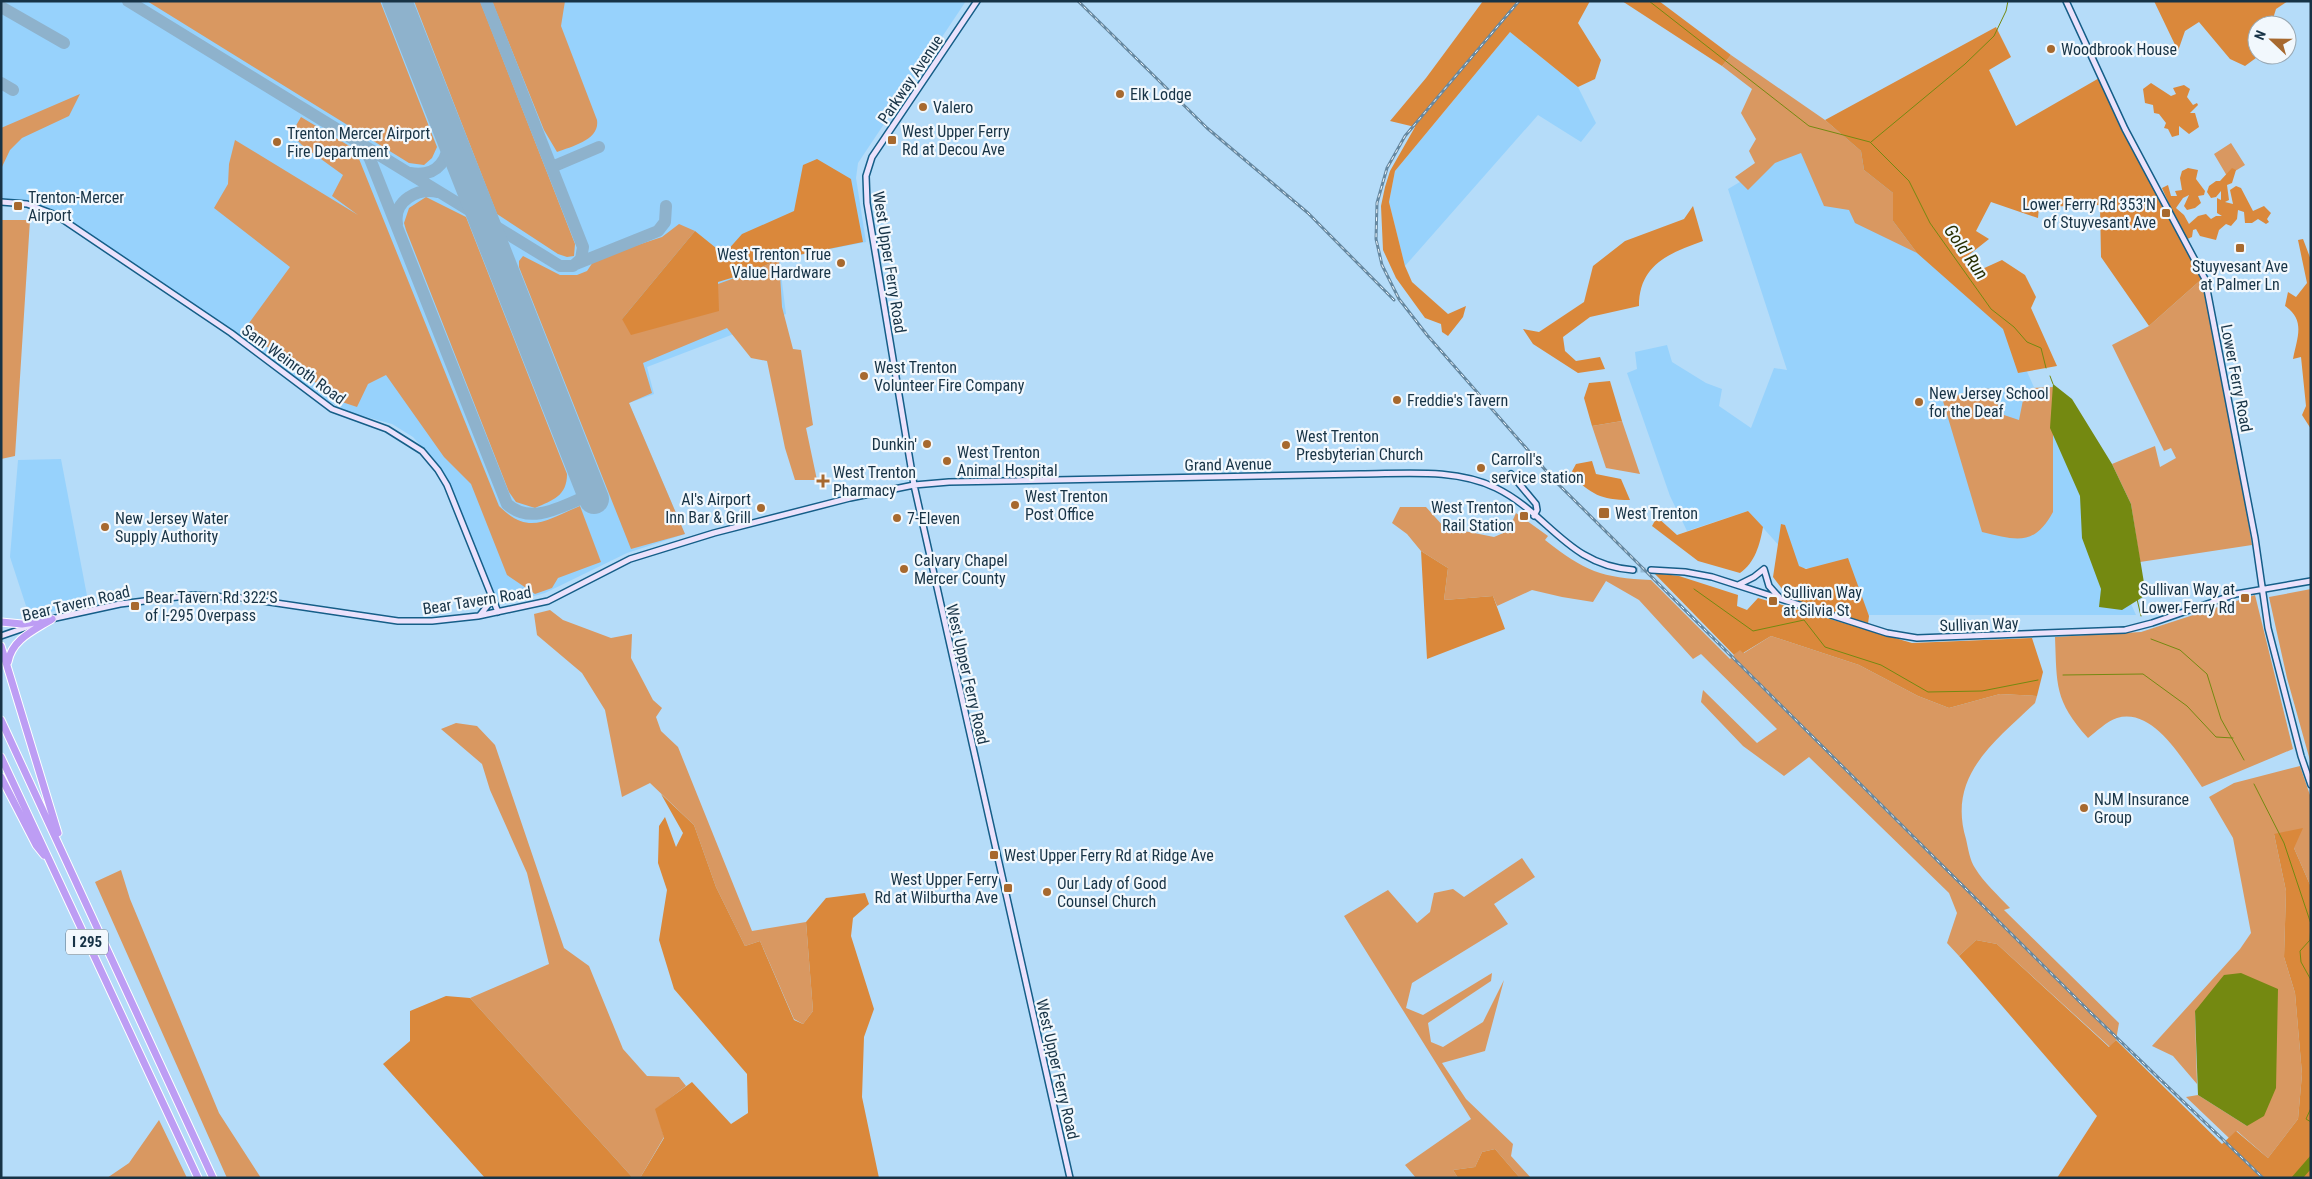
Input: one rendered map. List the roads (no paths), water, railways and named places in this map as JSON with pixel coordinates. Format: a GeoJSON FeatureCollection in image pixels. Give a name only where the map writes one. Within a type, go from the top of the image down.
{"type":"FeatureCollection","features":[{"type":"Feature","properties":{"kind":"highway"},"geometry":{"type":"LineString","coordinates":[[1,622],[22,624],[52,619]]}},
{"type":"Feature","properties":{"kind":"highway"},"geometry":{"type":"LineString","coordinates":[[8,668],[10,655],[17,643],[52,619]]}},
{"type":"Feature","properties":{"kind":"highway"},"geometry":{"type":"LineString","coordinates":[[1,646],[66,859]]}},
{"type":"Feature","properties":{"kind":"highway","name":"I 295"},"geometry":{"type":"LineString","coordinates":[[1,720],[213,1178]]}},
{"type":"Feature","properties":{"kind":"highway","name":"I 295"},"geometry":{"type":"LineString","coordinates":[[1,757],[198,1178]]}},
{"type":"Feature","properties":{"kind":"highway"},"geometry":{"type":"LineString","coordinates":[[1,777],[36,845],[52,867]]}},
{"type":"Feature","properties":{"kind":"main road","name":"Parkway Avenue"},"geometry":{"type":"LineString","coordinates":[[866,171],[872,157],[977,1]]}},
{"type":"Feature","properties":{"kind":"main road","name":"Lower Ferry Road"},"geometry":{"type":"LineString","coordinates":[[2066,1],[2125,130],[2204,273],[2255,538],[2261,588],[2279,674],[2311,786]]}},
{"type":"Feature","properties":{"kind":"main road","name":"West Upper Ferry Road"},"geometry":{"type":"LineString","coordinates":[[866,171],[865,183],[872,238],[914,485],[1070,1178]]}},
{"type":"Feature","properties":{"kind":"main road","name":"Sam Weinroth Road"},"geometry":{"type":"LineString","coordinates":[[1,202],[27,204],[56,215],[230,333],[332,409],[387,428],[415,446],[433,463],[447,485],[498,612]]}},
{"type":"Feature","properties":{"kind":"main road","name":"Grand Avenue"},"geometry":{"type":"LineString","coordinates":[[914,485],[1248,476],[1425,474],[1463,478],[1487,484],[1510,497],[1586,558],[1605,566],[1633,570]]}},
{"type":"Feature","properties":{"kind":"main road"},"geometry":{"type":"LineString","coordinates":[[1511,474],[1536,504],[1537,510],[1534,516]]}},
{"type":"Feature","properties":{"kind":"main road","name":"Bear Tavern Road"},"geometry":{"type":"LineString","coordinates":[[1,636],[52,619],[120,604],[193,595],[242,598],[398,621],[432,621],[479,616],[548,601],[645,553],[791,512],[914,485]]}},
{"type":"Feature","properties":{"kind":"main road"},"geometry":{"type":"LineString","coordinates":[[1737,585],[1754,577],[1764,569],[1770,588],[1781,599]]}},
{"type":"Feature","properties":{"kind":"main road","name":"Sullivan Way"},"geometry":{"type":"LineString","coordinates":[[1651,570],[1697,574],[1887,633],[1932,638],[2125,630],[2152,623],[2218,599],[2261,588],[2311,581]]}},
{"type":"Feature","properties":{"kind":"main road"},"geometry":{"type":"LineString","coordinates":[[479,616],[488,605],[490,592]]}},
{"type":"Feature","properties":{"kind":"waterway","name":"Gold Run"},"geometry":{"type":"LineString","coordinates":[[1649,1],[1809,126],[1870,142],[1909,181],[1930,223],[1991,309],[2014,327],[2027,342],[2041,348],[2046,368]]}},
{"type":"Feature","properties":{"kind":"waterway","name":"Gold Run"},"geometry":{"type":"LineString","coordinates":[[1871,142],[1965,64],[1994,36],[2006,11],[2008,1]]}},
{"type":"Feature","properties":{"kind":"waterway","name":"Gold Run"},"geometry":{"type":"LineString","coordinates":[[2050,376],[2053,384]]}},
{"type":"Feature","properties":{"kind":"waterway"},"geometry":{"type":"LineString","coordinates":[[1694,589],[1753,631],[1804,620],[1825,647],[1881,665],[1928,692],[1982,691],[2038,680]]}},
{"type":"Feature","properties":{"kind":"waterway"},"geometry":{"type":"LineString","coordinates":[[2137,599],[2141,616]]}},
{"type":"Feature","properties":{"kind":"waterway"},"geometry":{"type":"LineString","coordinates":[[2151,639],[2180,650],[2207,674],[2221,719],[2244,760]]}},
{"type":"Feature","properties":{"kind":"waterway"},"geometry":{"type":"LineString","coordinates":[[2063,675],[2143,674],[2187,706],[2216,737],[2233,738]]}},
{"type":"Feature","properties":{"kind":"waterway"},"geometry":{"type":"LineString","coordinates":[[2254,784],[2284,843],[2311,924],[2310,940],[2300,951],[2301,962],[2311,980]]}},
{"type":"Feature","properties":{"kind":"waterway"},"geometry":{"type":"LineString","coordinates":[[2311,1108],[2306,1119],[2311,1122]]}},
{"type":"Feature","properties":{"kind":"tunnel"},"geometry":{"type":"LineString","coordinates":[[1633,570],[1651,570]]}},
{"type":"Feature","properties":{"kind":"railway"},"geometry":{"type":"LineString","coordinates":[[1078,1],[1207,128],[1308,213],[1394,300]]}},
{"type":"Feature","properties":{"kind":"railway"},"geometry":{"type":"LineString","coordinates":[[1519,1],[1405,136],[1387,168],[1377,203],[1376,239],[1382,265],[1399,299],[1427,335],[1555,481],[2091,1013],[2263,1178]]}},
{"type":"Feature","properties":{"kind":"place","name":"Woodbrook House"},"geometry":{"type":"Point","coordinates":[2051,49]}},
{"type":"Feature","properties":{"kind":"place","name":"Elk Lodge"},"geometry":{"type":"Point","coordinates":[1120,94]}},
{"type":"Feature","properties":{"kind":"place","name":"Valero"},"geometry":{"type":"Point","coordinates":[923,107]}},
{"type":"Feature","properties":{"kind":"place","name":"West Upper Ferry Rd at Decou Ave"},"geometry":{"type":"Point","coordinates":[892,140]}},
{"type":"Feature","properties":{"kind":"place","name":"Trenton Mercer Airport Fire Department"},"geometry":{"type":"Point","coordinates":[277,142]}},
{"type":"Feature","properties":{"kind":"place","name":"Trenton-Mercer Airport"},"geometry":{"type":"Point","coordinates":[18,206]}},
{"type":"Feature","properties":{"kind":"place","name":"Lower Ferry Rd 353'N of Stuyvesant Ave"},"geometry":{"type":"Point","coordinates":[2166,213]}},
{"type":"Feature","properties":{"kind":"place","name":"Stuyvesant Ave at Palmer Ln"},"geometry":{"type":"Point","coordinates":[2240,248]}},
{"type":"Feature","properties":{"kind":"place","name":"West Trenton True Value Hardware"},"geometry":{"type":"Point","coordinates":[841,263]}},
{"type":"Feature","properties":{"kind":"place","name":"West Trenton Volunteer Fire Company"},"geometry":{"type":"Point","coordinates":[864,376]}},
{"type":"Feature","properties":{"kind":"place","name":"Freddie's Tavern"},"geometry":{"type":"Point","coordinates":[1397,400]}},
{"type":"Feature","properties":{"kind":"place","name":"New Jersey School for the Deaf"},"geometry":{"type":"Point","coordinates":[1919,402]}},
{"type":"Feature","properties":{"kind":"place","name":"Dunkin'"},"geometry":{"type":"Point","coordinates":[927,444]}},
{"type":"Feature","properties":{"kind":"place","name":"West Trenton Presbyterian Church"},"geometry":{"type":"Point","coordinates":[1286,445]}},
{"type":"Feature","properties":{"kind":"place","name":"West Trenton Animal Hospital"},"geometry":{"type":"Point","coordinates":[947,461]}},
{"type":"Feature","properties":{"kind":"place","name":"Carroll's service station"},"geometry":{"type":"Point","coordinates":[1481,468]}},
{"type":"Feature","properties":{"kind":"place","name":"West Trenton Pharmacy"},"geometry":{"type":"Point","coordinates":[823,481]}},
{"type":"Feature","properties":{"kind":"place","name":"West Trenton Post Office"},"geometry":{"type":"Point","coordinates":[1015,505]}},
{"type":"Feature","properties":{"kind":"place","name":"Al's Airport Inn Bar & Grill"},"geometry":{"type":"Point","coordinates":[761,508]}},
{"type":"Feature","properties":{"kind":"place","name":"West Trenton"},"geometry":{"type":"Point","coordinates":[1604,513]}},
{"type":"Feature","properties":{"kind":"place","name":"West Trenton Rail Station"},"geometry":{"type":"Point","coordinates":[1524,516]}},
{"type":"Feature","properties":{"kind":"place","name":"7-Eleven"},"geometry":{"type":"Point","coordinates":[897,518]}},
{"type":"Feature","properties":{"kind":"place","name":"New Jersey Water Supply Authority"},"geometry":{"type":"Point","coordinates":[105,527]}},
{"type":"Feature","properties":{"kind":"place","name":"Calvary Chapel Mercer County"},"geometry":{"type":"Point","coordinates":[904,569]}},
{"type":"Feature","properties":{"kind":"place","name":"Sullivan Way at Lower Ferry Rd"},"geometry":{"type":"Point","coordinates":[2245,598]}},
{"type":"Feature","properties":{"kind":"place","name":"Sullivan Way at Silvia St"},"geometry":{"type":"Point","coordinates":[1773,601]}},
{"type":"Feature","properties":{"kind":"place","name":"Bear Tavern Rd 322'S of I-295 Overpass"},"geometry":{"type":"Point","coordinates":[135,606]}},
{"type":"Feature","properties":{"kind":"place","name":"NJM Insurance Group"},"geometry":{"type":"Point","coordinates":[2084,808]}},
{"type":"Feature","properties":{"kind":"place","name":"West Upper Ferry Rd at Ridge Ave"},"geometry":{"type":"Point","coordinates":[994,855]}},
{"type":"Feature","properties":{"kind":"place","name":"West Upper Ferry Rd at Wilburtha Ave"},"geometry":{"type":"Point","coordinates":[1008,888]}},
{"type":"Feature","properties":{"kind":"place","name":"Our Lady of Good Counsel Church"},"geometry":{"type":"Point","coordinates":[1047,892]}}]}
